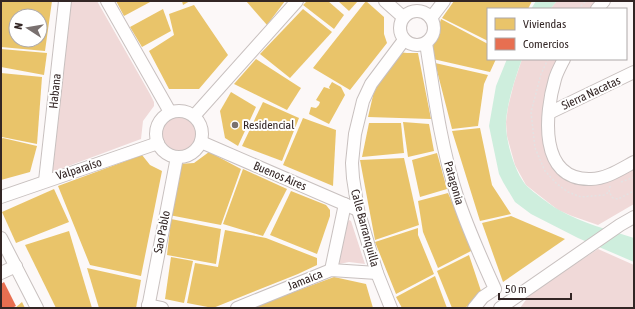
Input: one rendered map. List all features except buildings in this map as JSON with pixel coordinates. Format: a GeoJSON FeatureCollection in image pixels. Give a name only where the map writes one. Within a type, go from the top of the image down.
{"type":"FeatureCollection","features":[{"type":"Feature","properties":{"kind":"street","name":"Habana"},"geometry":{"type":"LineString","coordinates":[[45,181],[65,1]]}},
{"type":"Feature","properties":{"kind":"street"},"geometry":{"type":"LineString","coordinates":[[107,1],[170,112]]}},
{"type":"Feature","properties":{"kind":"street"},"geometry":{"type":"LineString","coordinates":[[194,116],[297,1]]}},
{"type":"Feature","properties":{"kind":"street"},"geometry":{"type":"LineString","coordinates":[[385,1],[403,17]]}},
{"type":"Feature","properties":{"kind":"street"},"geometry":{"type":"LineString","coordinates":[[431,18],[444,1]]}},
{"type":"Feature","properties":{"kind":"street"},"geometry":{"type":"LineString","coordinates":[[414,11],[426,14],[431,18],[434,27],[432,36],[426,43],[419,46],[404,40],[400,33],[400,25],[403,17],[414,11]]}},
{"type":"Feature","properties":{"kind":"street","name":"Calle Barranquilla"},"geometry":{"type":"LineString","coordinates":[[391,308],[377,273],[358,210],[352,163],[355,134],[363,101],[371,84],[404,40]]}},
{"type":"Feature","properties":{"kind":"street","name":"Patagonia"},"geometry":{"type":"LineString","coordinates":[[426,43],[444,144],[457,195],[473,238],[495,289],[483,297],[474,308]]}},
{"type":"Feature","properties":{"kind":"street"},"geometry":{"type":"LineString","coordinates":[[564,60],[555,79],[549,113],[548,138],[558,166],[570,175],[591,179],[606,176],[634,162]]}},
{"type":"Feature","properties":{"kind":"street","name":"Sierra Nacatas"},"geometry":{"type":"LineString","coordinates":[[549,113],[634,72]]}},
{"type":"Feature","properties":{"kind":"street"},"geometry":{"type":"LineString","coordinates":[[178,110],[194,116],[200,123],[202,132],[201,142],[195,150],[187,155],[177,156],[162,150],[158,143],[157,132],[158,126],[163,118],[170,112],[178,110]]}},
{"type":"Feature","properties":{"kind":"street","name":"Buenos Aires"},"geometry":{"type":"LineString","coordinates":[[201,142],[358,210]]}},
{"type":"Feature","properties":{"kind":"street","name":"Valparaíso"},"geometry":{"type":"LineString","coordinates":[[1,197],[158,143]]}},
{"type":"Feature","properties":{"kind":"street","name":"Sao Pablo"},"geometry":{"type":"LineString","coordinates":[[148,307],[177,156]]}},
{"type":"Feature","properties":{"kind":"street"},"geometry":{"type":"LineString","coordinates":[[331,270],[345,204]]}},
{"type":"Feature","properties":{"kind":"street"},"geometry":{"type":"LineString","coordinates":[[500,308],[586,248],[634,217]]}},
{"type":"Feature","properties":{"kind":"street"},"geometry":{"type":"LineString","coordinates":[[1,238],[38,308]]}},
{"type":"Feature","properties":{"kind":"street"},"geometry":{"type":"LineString","coordinates":[[1,273],[16,266]]}},
{"type":"Feature","properties":{"kind":"street","name":"Jamaica"},"geometry":{"type":"LineString","coordinates":[[237,308],[331,270],[377,273]]}},
{"type":"Feature","properties":{"kind":"street"},"geometry":{"type":"LineString","coordinates":[[148,307],[162,308]]}},
{"type":"Feature","properties":{"kind":"path"},"geometry":{"type":"LineString","coordinates":[[616,184],[634,177]]}},
{"type":"Feature","properties":{"kind":"path"},"geometry":{"type":"LineString","coordinates":[[610,186],[609,192],[613,198],[618,199],[634,191]]}},
{"type":"Feature","properties":{"kind":"shaded area"},"geometry":{"type":"Polygon","coordinates":[[[69,1],[97,1],[150,94],[154,102],[154,106],[143,121],[141,139],[47,174],[69,1]]]}},
{"type":"Feature","properties":{"kind":"shaded area"},"geometry":{"type":"Polygon","coordinates":[[[536,1],[557,1],[551,8],[532,8],[536,1]]]}},
{"type":"Feature","properties":{"kind":"shaded area"},"geometry":{"type":"Polygon","coordinates":[[[557,1],[604,1],[598,8],[551,8],[557,1]]]}},
{"type":"Feature","properties":{"kind":"shaded area"},"geometry":{"type":"Polygon","coordinates":[[[507,60],[522,60],[510,97],[506,128],[514,163],[525,184],[546,202],[568,215],[634,238],[634,262],[578,238],[531,214],[515,202],[499,174],[489,126],[496,86],[507,60]]]}},
{"type":"Feature","properties":{"kind":"shaded area"},"geometry":{"type":"Polygon","coordinates":[[[522,60],[564,60],[550,103],[555,160],[582,178],[634,162],[634,204],[598,225],[558,210],[526,185],[515,165],[507,136],[506,122],[514,83],[522,60]]]}},
{"type":"Feature","properties":{"kind":"shaded area"},"geometry":{"type":"Polygon","coordinates":[[[179,111],[192,115],[198,121],[202,134],[198,147],[192,153],[179,157],[166,153],[160,147],[156,134],[160,121],[166,115],[179,111]]]}},
{"type":"Feature","properties":{"kind":"shaded area"},"geometry":{"type":"Polygon","coordinates":[[[349,220],[351,221],[365,264],[349,262],[339,264],[346,224],[349,220]]]}},
{"type":"Feature","properties":{"kind":"shaded area"},"geometry":{"type":"Polygon","coordinates":[[[598,249],[634,265],[634,308],[520,308],[531,293],[598,249]]]}},
{"type":"Feature","properties":{"kind":"place","name":"Residencial"},"geometry":{"type":"Point","coordinates":[235,125]}}]}
